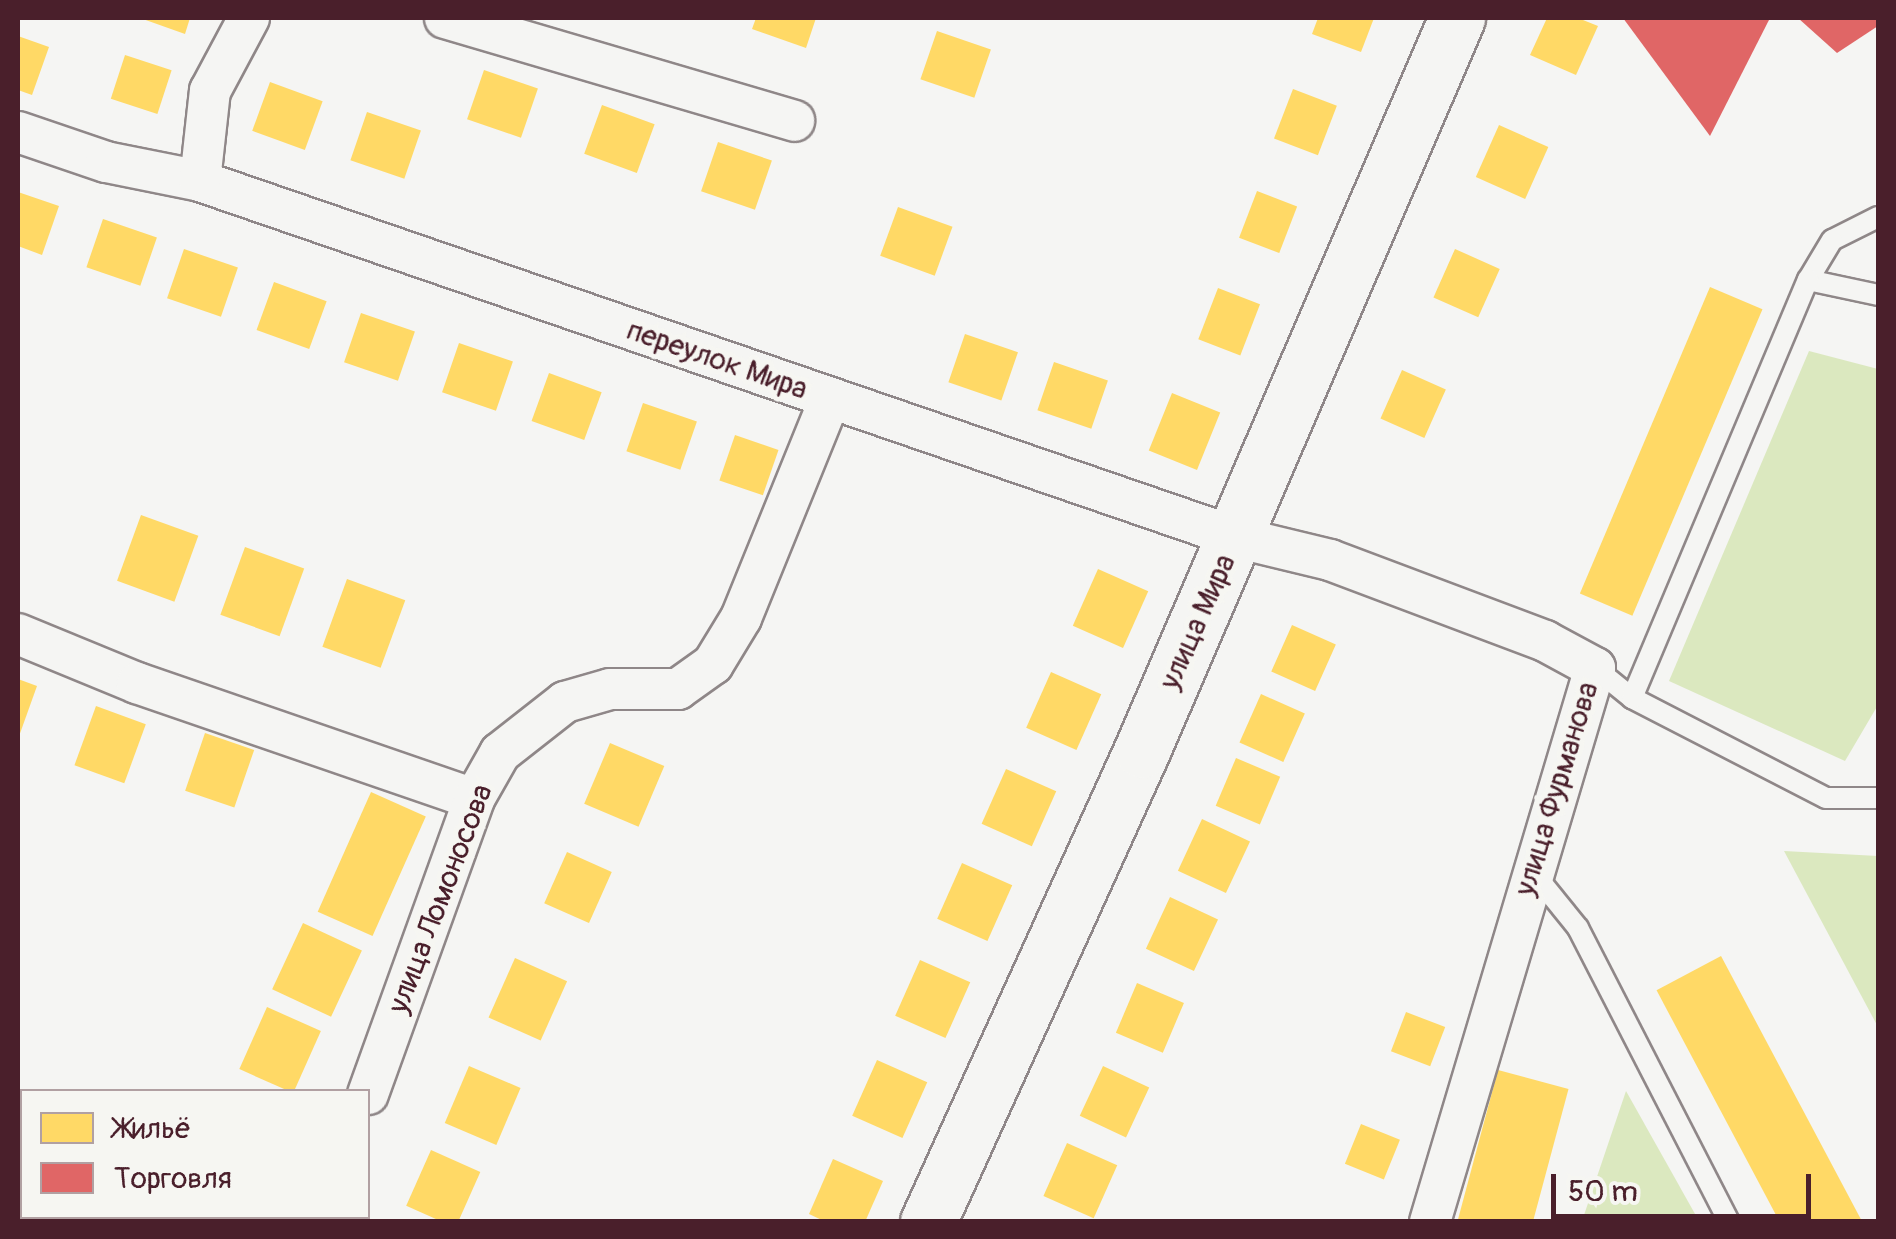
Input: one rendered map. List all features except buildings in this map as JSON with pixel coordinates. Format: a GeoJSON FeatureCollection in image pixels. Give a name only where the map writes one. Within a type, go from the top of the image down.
{"type":"FeatureCollection","features":[{"type":"Feature","properties":{"kind":"main road","name":"улица Мира"},"geometry":{"type":"LineString","coordinates":[[928,1222],[1236,537],[1457,18]]}},
{"type":"Feature","properties":{"kind":"street"},"geometry":{"type":"LineString","coordinates":[[200,181],[210,91],[249,18]]}},
{"type":"Feature","properties":{"kind":"street"},"geometry":{"type":"LineString","coordinates":[[446,18],[794,121]]}},
{"type":"Feature","properties":{"kind":"street","name":"переулок Мира"},"geometry":{"type":"LineString","coordinates":[[18,132],[106,162],[200,181],[1236,537]]}},
{"type":"Feature","properties":{"kind":"street","name":"улица Ломоносова"},"geometry":{"type":"LineString","coordinates":[[370,1089],[474,799],[500,753],[565,702],[610,688],[678,689],[714,664],[741,618],[830,399]]}},
{"type":"Feature","properties":{"kind":"street","name":"улица Фурманова"},"geometry":{"type":"LineString","coordinates":[[1236,537],[1330,560],[1546,641],[1594,668],[1530,869],[1430,1222]]}},
{"type":"Feature","properties":{"kind":"street"},"geometry":{"type":"LineString","coordinates":[[18,634],[137,683],[474,799]]}},
{"type":"Feature","properties":{"kind":"lane"},"geometry":{"type":"LineString","coordinates":[[1632,698],[1808,280],[1832,240],[1878,217]]}},
{"type":"Feature","properties":{"kind":"lane"},"geometry":{"type":"LineString","coordinates":[[1808,280],[1878,296]]}},
{"type":"Feature","properties":{"kind":"lane"},"geometry":{"type":"LineString","coordinates":[[1594,668],[1632,698],[1826,798],[1878,798]]}},
{"type":"Feature","properties":{"kind":"lane"},"geometry":{"type":"LineString","coordinates":[[1530,869],[1578,928],[1729,1222]]}},
{"type":"Feature","properties":{"kind":"green space"},"geometry":{"type":"Polygon","coordinates":[[[1809,351],[1878,369],[1878,705],[1845,761],[1669,681],[1809,351]]]}},
{"type":"Feature","properties":{"kind":"green space"},"geometry":{"type":"Polygon","coordinates":[[[1784,851],[1878,856],[1878,1027],[1784,851]]]}},
{"type":"Feature","properties":{"kind":"green space"},"geometry":{"type":"Polygon","coordinates":[[[1626,1091],[1699,1221],[1582,1221],[1626,1091]]]}}]}
